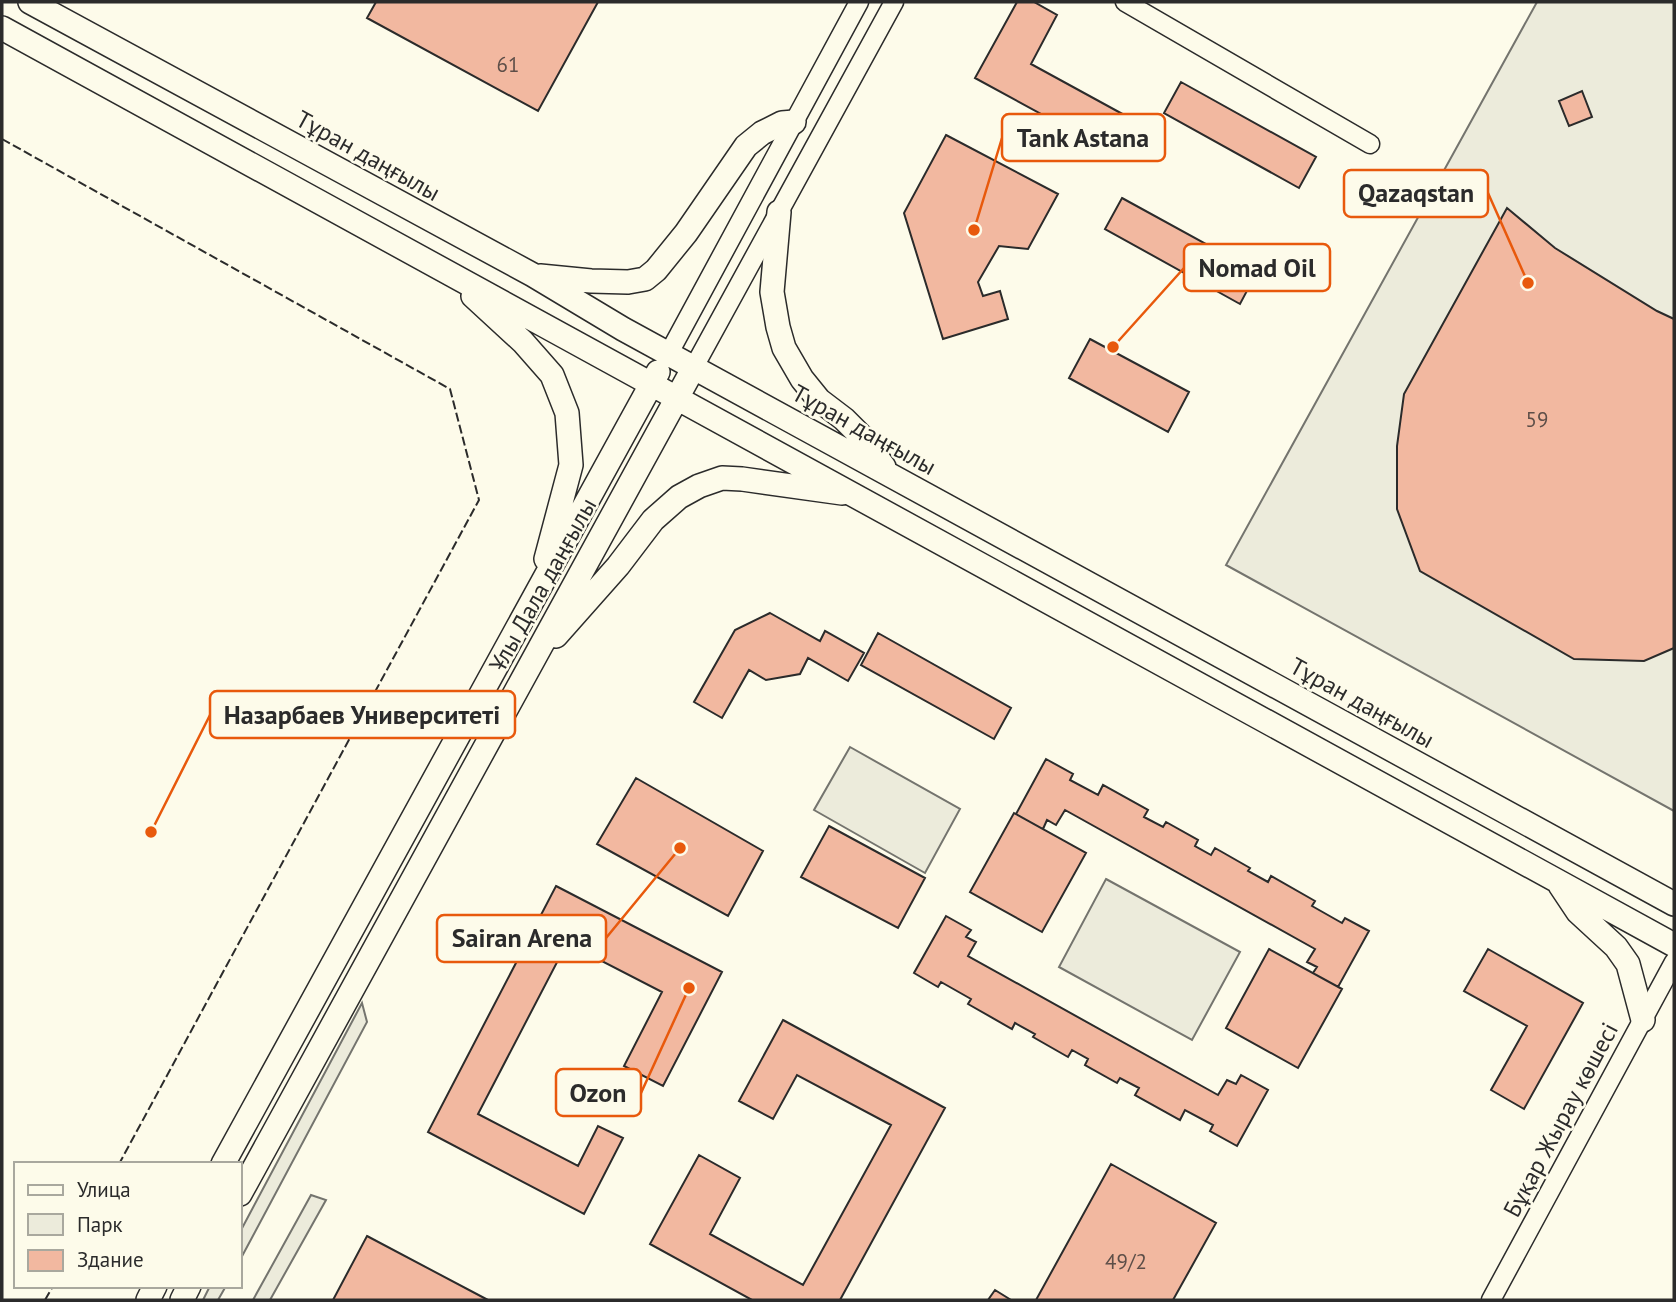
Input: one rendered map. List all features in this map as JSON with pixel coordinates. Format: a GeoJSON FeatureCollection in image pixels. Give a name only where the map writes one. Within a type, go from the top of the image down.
{"type":"FeatureCollection","features":[{"type":"Feature","properties":{"kind":"main road","name":"Тұран даңғылы"},"geometry":{"type":"LineString","coordinates":[[30,2],[533,275],[623,329],[1674,904]]}},
{"type":"Feature","properties":{"kind":"main road"},"geometry":{"type":"LineString","coordinates":[[2,28],[1674,945]]}},
{"type":"Feature","properties":{"kind":"main road"},"geometry":{"type":"LineString","coordinates":[[533,275],[628,282],[645,279],[656,270],[686,233],[746,146],[762,133],[782,123],[794,122]]}},
{"type":"Feature","properties":{"kind":"main road"},"geometry":{"type":"LineString","coordinates":[[779,212],[772,292],[784,348],[802,379],[819,400],[862,437],[887,473]]}},
{"type":"Feature","properties":{"kind":"main road"},"geometry":{"type":"LineString","coordinates":[[448,272],[523,342],[552,375],[567,413],[571,465],[536,594]]}},
{"type":"Feature","properties":{"kind":"main road","name":"Ұлы Дала даңғылы"},"geometry":{"type":"LineString","coordinates":[[224,1162],[669,353]]}},
{"type":"Feature","properties":{"kind":"main road","name":"Ұлы Дала даңғылы"},"geometry":{"type":"LineString","coordinates":[[242,1190],[694,367]]}},
{"type":"Feature","properties":{"kind":"main road"},"geometry":{"type":"LineString","coordinates":[[530,664],[618,566],[653,520],[679,497],[699,486],[722,478],[742,479],[855,495]]}},
{"type":"Feature","properties":{"kind":"main road"},"geometry":{"type":"LineString","coordinates":[[1558,882],[1578,912],[1616,947],[1628,964],[1643,1020]]}},
{"type":"Feature","properties":{"kind":"street","name":"Ұлы Дала даңғылы"},"geometry":{"type":"LineString","coordinates":[[669,353],[859,2]]}},
{"type":"Feature","properties":{"kind":"street","name":"Ұлы Дала даңғылы"},"geometry":{"type":"LineString","coordinates":[[694,367],[894,2]]}},
{"type":"Feature","properties":{"kind":"street"},"geometry":{"type":"LineString","coordinates":[[1125,2],[1370,144]]}},
{"type":"Feature","properties":{"kind":"street","name":"Бұқар Жырау көшесі"},"geometry":{"type":"LineString","coordinates":[[1491,1300],[1674,962]]}},
{"type":"Feature","properties":{"kind":"green space"},"geometry":{"type":"Polygon","coordinates":[[[1537,2],[1674,2],[1674,811],[1226,565],[1537,2]]]}},
{"type":"Feature","properties":{"kind":"green space"},"geometry":{"type":"Polygon","coordinates":[[[850,747],[960,809],[925,873],[814,810],[850,747]]]}},
{"type":"Feature","properties":{"kind":"green space"},"geometry":{"type":"Polygon","coordinates":[[[1106,879],[1240,952],[1192,1040],[1059,967],[1106,879]]]}},
{"type":"Feature","properties":{"kind":"green space"},"geometry":{"type":"Polygon","coordinates":[[[362,1003],[367,1022],[242,1256],[242,1228],[362,1003]]]}},
{"type":"Feature","properties":{"kind":"green space"},"geometry":{"type":"Polygon","coordinates":[[[311,1195],[326,1200],[270,1300],[253,1300],[311,1195]]]}},
{"type":"Feature","properties":{"kind":"green space"},"geometry":{"type":"Polygon","coordinates":[[[209,1288],[225,1288],[218,1300],[203,1300],[209,1288]]]}},
{"type":"Feature","properties":{"kind":"building"},"geometry":{"type":"Polygon","coordinates":[[[376,2],[598,2],[538,111],[367,18],[376,2]]]}},
{"type":"Feature","properties":{"kind":"building"},"geometry":{"type":"Polygon","coordinates":[[[1017,2],[1034,2],[1057,15],[1031,64],[1128,117],[1109,151],[975,78],[1017,2]]]}},
{"type":"Feature","properties":{"kind":"building"},"geometry":{"type":"Polygon","coordinates":[[[1181,82],[1316,157],[1299,188],[1164,113],[1181,82]]]}},
{"type":"Feature","properties":{"kind":"building"},"geometry":{"type":"Polygon","coordinates":[[[1582,91],[1592,117],[1569,126],[1559,101],[1582,91]]]}},
{"type":"Feature","properties":{"kind":"building"},"geometry":{"type":"Polygon","coordinates":[[[946,135],[1058,194],[1028,249],[999,246],[978,282],[983,296],[1000,291],[1008,319],[943,339],[904,213],[946,135]]]}},
{"type":"Feature","properties":{"kind":"building"},"geometry":{"type":"Polygon","coordinates":[[[1122,198],[1257,272],[1240,304],[1105,229],[1122,198]]]}},
{"type":"Feature","properties":{"kind":"building"},"geometry":{"type":"Polygon","coordinates":[[[1507,208],[1555,248],[1674,319],[1674,648],[1644,661],[1574,659],[1420,571],[1397,509],[1397,446],[1404,394],[1507,208]]]}},
{"type":"Feature","properties":{"kind":"building"},"geometry":{"type":"Polygon","coordinates":[[[1090,339],[1189,392],[1168,432],[1069,378],[1090,339]]]}},
{"type":"Feature","properties":{"kind":"building"},"geometry":{"type":"Polygon","coordinates":[[[770,613],[820,641],[825,631],[864,653],[848,681],[808,658],[800,674],[766,680],[749,670],[722,718],[694,702],[735,630],[770,613]]]}},
{"type":"Feature","properties":{"kind":"building"},"geometry":{"type":"Polygon","coordinates":[[[878,633],[1011,708],[994,739],[861,665],[878,633]]]}},
{"type":"Feature","properties":{"kind":"building"},"geometry":{"type":"Polygon","coordinates":[[[1046,759],[1073,774],[1070,780],[1098,795],[1103,785],[1148,810],[1144,817],[1163,827],[1166,822],[1198,840],[1195,846],[1211,855],[1215,848],[1268,882],[1271,876],[1315,901],[1312,906],[1342,923],[1345,918],[1369,931],[1338,987],[1313,973],[1317,967],[1307,962],[1315,949],[1065,810],[1056,825],[1047,820],[1043,829],[1016,814],[1046,759]]]}},
{"type":"Feature","properties":{"kind":"building"},"geometry":{"type":"Polygon","coordinates":[[[636,778],[763,851],[728,916],[597,844],[636,778]]]}},
{"type":"Feature","properties":{"kind":"building"},"geometry":{"type":"Polygon","coordinates":[[[1014,813],[1086,853],[1042,932],[970,892],[1014,813]]]}},
{"type":"Feature","properties":{"kind":"building"},"geometry":{"type":"Polygon","coordinates":[[[829,826],[925,878],[898,928],[801,877],[829,826]]]}},
{"type":"Feature","properties":{"kind":"building"},"geometry":{"type":"Polygon","coordinates":[[[556,886],[722,972],[663,1086],[624,1066],[662,992],[567,943],[478,1114],[578,1166],[598,1126],[623,1138],[584,1214],[428,1132],[556,886]]]}},
{"type":"Feature","properties":{"kind":"building"},"geometry":{"type":"Polygon","coordinates":[[[946,916],[971,930],[966,937],[976,942],[968,956],[1218,1095],[1227,1080],[1236,1084],[1241,1075],[1268,1090],[1237,1146],[1210,1131],[1213,1125],[1185,1110],[1180,1120],[1135,1095],[1139,1088],[1120,1078],[1117,1083],[1085,1065],[1088,1059],[1072,1050],[1068,1057],[1015,1023],[1012,1029],[968,1004],[971,999],[941,982],[938,987],[914,973],[946,916]]]}},
{"type":"Feature","properties":{"kind":"building"},"geometry":{"type":"Polygon","coordinates":[[[1269,949],[1342,989],[1298,1068],[1226,1028],[1269,949]]]}},
{"type":"Feature","properties":{"kind":"building"},"geometry":{"type":"Polygon","coordinates":[[[1488,949],[1583,1003],[1524,1109],[1491,1090],[1527,1026],[1464,991],[1488,949]]]}},
{"type":"Feature","properties":{"kind":"building"},"geometry":{"type":"Polygon","coordinates":[[[783,1020],[945,1108],[840,1300],[752,1300],[650,1244],[699,1155],[740,1178],[710,1234],[803,1285],[891,1125],[797,1075],[773,1119],[739,1101],[783,1020]]]}},
{"type":"Feature","properties":{"kind":"building"},"geometry":{"type":"Polygon","coordinates":[[[1111,1164],[1216,1223],[1173,1300],[1036,1300],[1111,1164]]]}},
{"type":"Feature","properties":{"kind":"building"},"geometry":{"type":"Polygon","coordinates":[[[367,1236],[488,1300],[333,1300],[367,1236]]]}},
{"type":"Feature","properties":{"kind":"building"},"geometry":{"type":"Polygon","coordinates":[[[995,1290],[1011,1300],[988,1300],[995,1290]]]}},
{"type":"Feature","properties":{"kind":"fence"},"geometry":{"type":"LineString","coordinates":[[2,139],[450,389],[479,500],[120,1162]]}},
{"type":"Feature","properties":{"kind":"fence"},"geometry":{"type":"LineString","coordinates":[[45,1300],[52,1288]]}},
{"type":"Feature","properties":{"kind":"place","name":"Tank Astana"},"geometry":{"type":"Point","coordinates":[974,230]}},
{"type":"Feature","properties":{"kind":"place","name":"Qazaqstan"},"geometry":{"type":"Point","coordinates":[1528,283]}},
{"type":"Feature","properties":{"kind":"place","name":"Nomad Oil"},"geometry":{"type":"Point","coordinates":[1113,347]}},
{"type":"Feature","properties":{"kind":"place","name":"Назарбаев Университеті"},"geometry":{"type":"Point","coordinates":[151,832]}},
{"type":"Feature","properties":{"kind":"place","name":"Sairan Arena"},"geometry":{"type":"Point","coordinates":[680,848]}},
{"type":"Feature","properties":{"kind":"place","name":"Ozon"},"geometry":{"type":"Point","coordinates":[689,988]}}]}
